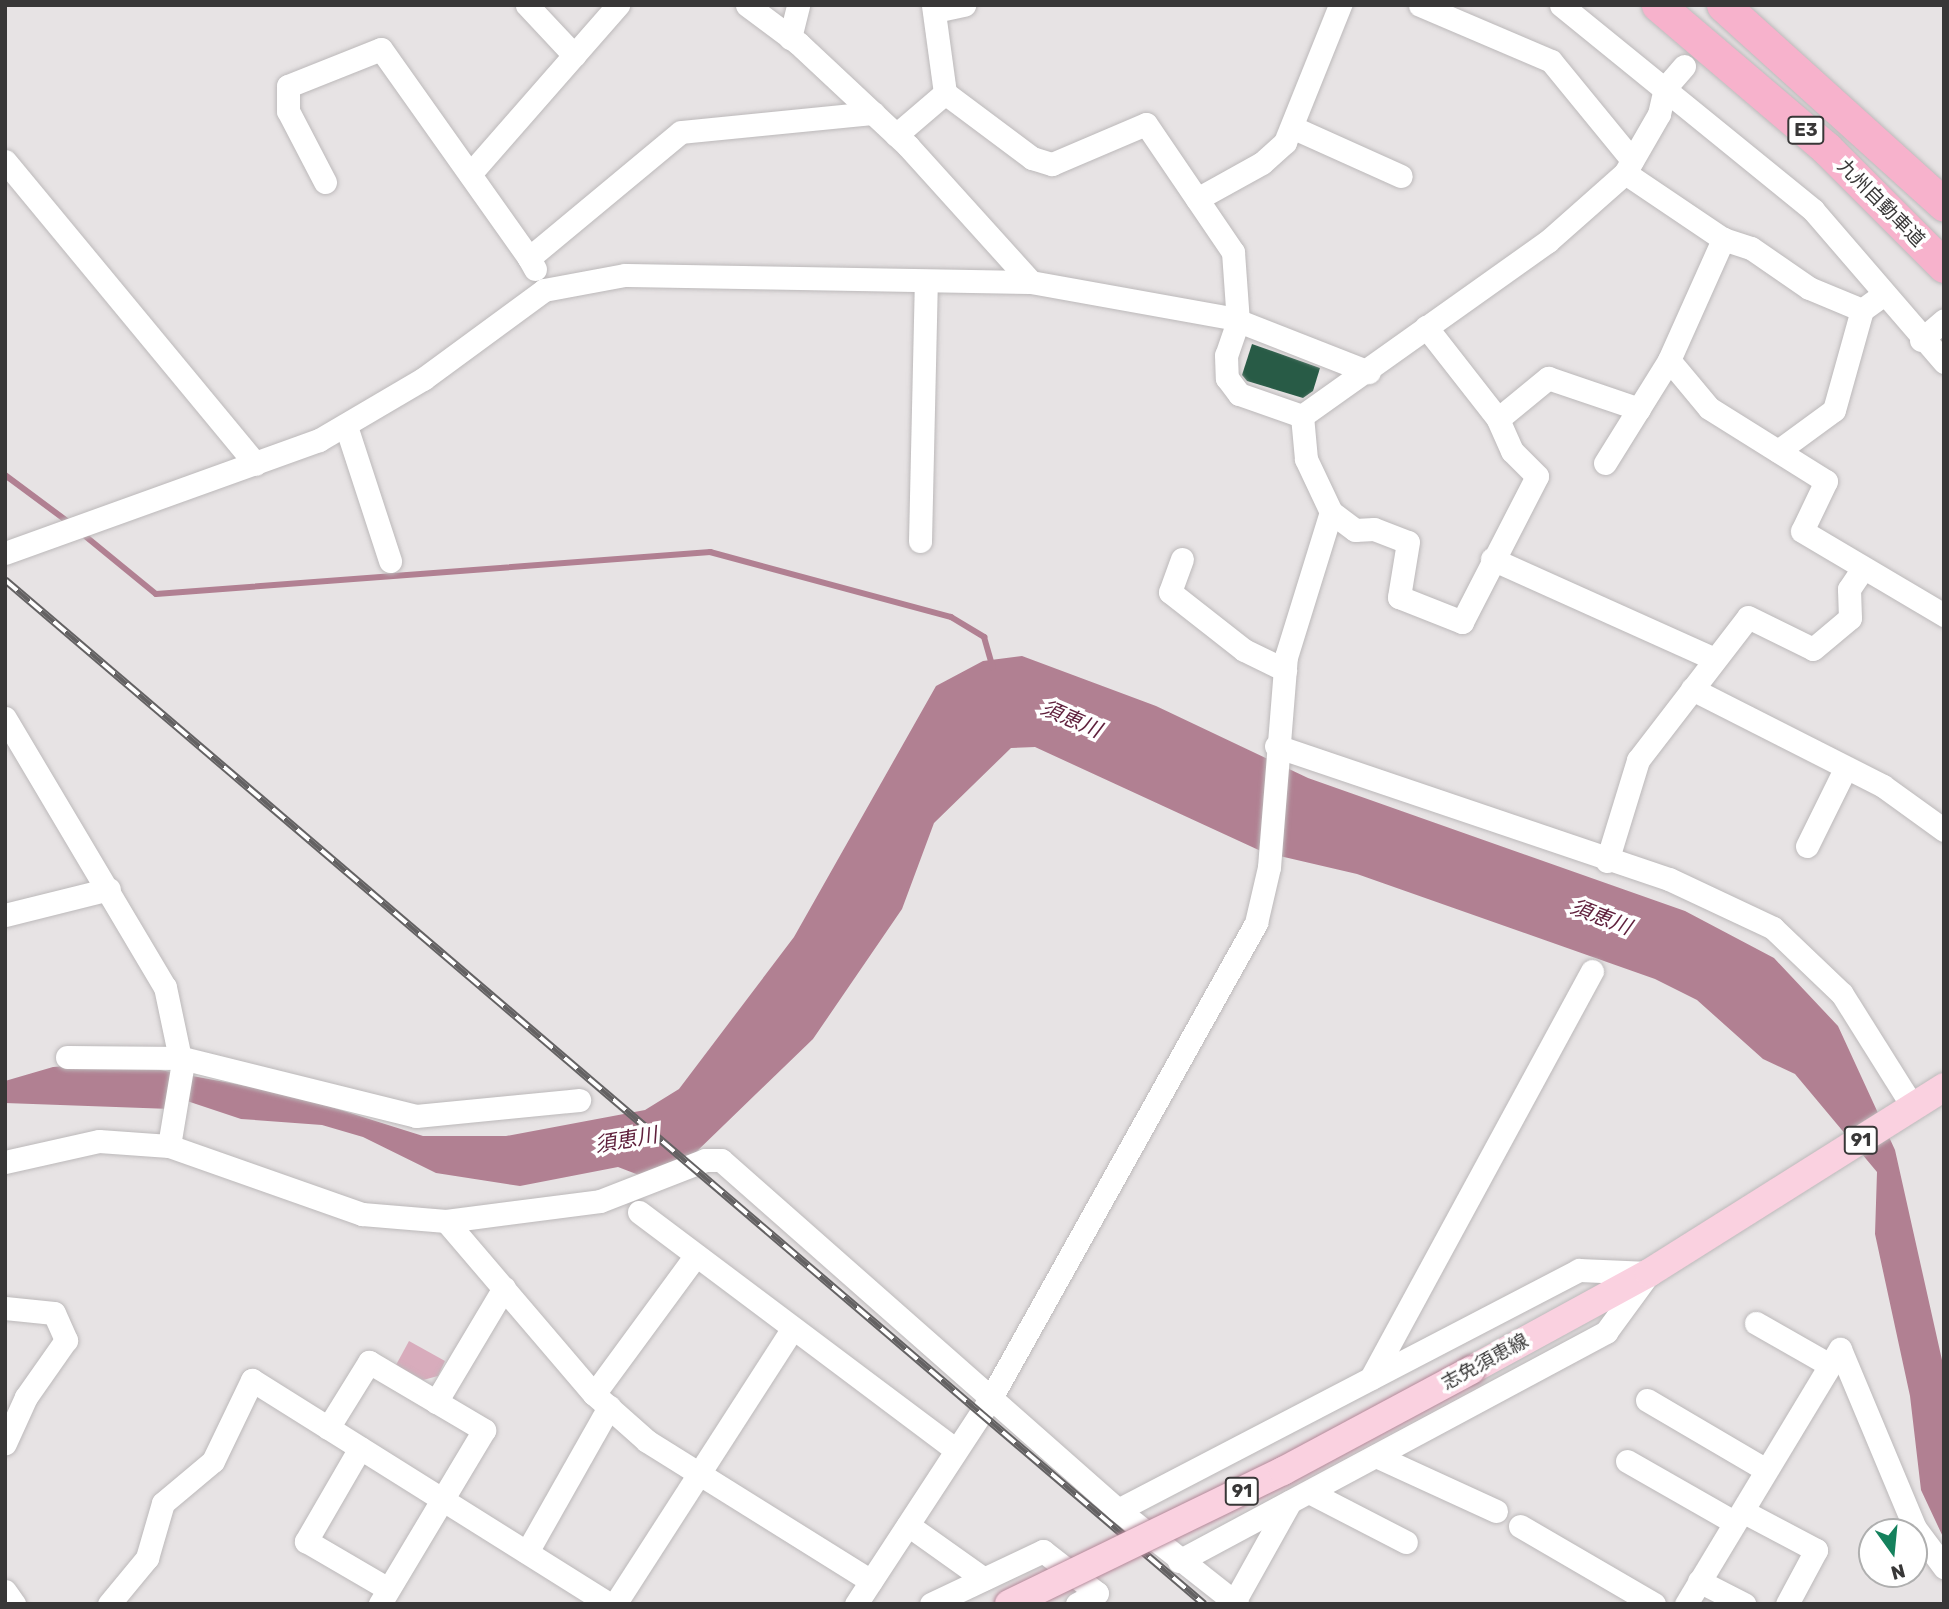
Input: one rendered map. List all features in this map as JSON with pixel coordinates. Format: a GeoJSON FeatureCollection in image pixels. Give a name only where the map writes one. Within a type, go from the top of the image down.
{"type":"FeatureCollection","features":[{"type":"Feature","properties":{"kind":"highway","name":"九州自動車道"},"geometry":{"type":"LineString","coordinates":[[1658,5],[1826,148],[1944,266]]}},
{"type":"Feature","properties":{"kind":"highway","name":"E3"},"geometry":{"type":"LineString","coordinates":[[1723,5],[1944,205]]}},
{"type":"Feature","properties":{"kind":"main road","name":"志免須恵線"},"geometry":{"type":"LineString","coordinates":[[1009,1604],[1283,1471],[1648,1273],[1944,1087]]}},
{"type":"Feature","properties":{"kind":"street"},"geometry":{"type":"LineString","coordinates":[[527,5],[574,55]]}},
{"type":"Feature","properties":{"kind":"street"},"geometry":{"type":"LineString","coordinates":[[470,174],[618,5]]}},
{"type":"Feature","properties":{"kind":"street"},"geometry":{"type":"LineString","coordinates":[[747,5],[790,38],[896,135],[1031,282]]}},
{"type":"Feature","properties":{"kind":"street"},"geometry":{"type":"LineString","coordinates":[[790,38],[798,5]]}},
{"type":"Feature","properties":{"kind":"street"},"geometry":{"type":"LineString","coordinates":[[964,5],[934,8],[945,93],[1032,158],[1052,164],[1146,124],[1233,253],[1238,321],[1226,355],[1227,378],[1239,394],[1302,416]]}},
{"type":"Feature","properties":{"kind":"street"},"geometry":{"type":"LineString","coordinates":[[1197,199],[1262,163],[1294,128],[1340,5]]}},
{"type":"Feature","properties":{"kind":"street"},"geometry":{"type":"LineString","coordinates":[[1420,5],[1551,61],[1629,166],[1723,239],[1751,248],[1809,288],[1862,310]]}},
{"type":"Feature","properties":{"kind":"street"},"geometry":{"type":"LineString","coordinates":[[1561,5],[1813,210],[1921,340],[1944,362]]}},
{"type":"Feature","properties":{"kind":"street"},"geometry":{"type":"LineString","coordinates":[[325,182],[284,94],[303,78],[381,48],[529,258],[544,290]]}},
{"type":"Feature","properties":{"kind":"street"},"geometry":{"type":"LineString","coordinates":[[1302,416],[1369,372],[1426,327],[1547,242],[1629,166],[1659,114],[1665,88],[1684,66]]}},
{"type":"Feature","properties":{"kind":"street"},"geometry":{"type":"LineString","coordinates":[[896,135],[945,93]]}},
{"type":"Feature","properties":{"kind":"street"},"geometry":{"type":"LineString","coordinates":[[529,258],[681,132],[873,113]]}},
{"type":"Feature","properties":{"kind":"street"},"geometry":{"type":"LineString","coordinates":[[1294,128],[1401,176]]}},
{"type":"Feature","properties":{"kind":"street"},"geometry":{"type":"LineString","coordinates":[[5,161],[256,464]]}},
{"type":"Feature","properties":{"kind":"street"},"geometry":{"type":"LineString","coordinates":[[1605,463],[1669,360],[1723,239]]}},
{"type":"Feature","properties":{"kind":"street"},"geometry":{"type":"LineString","coordinates":[[5,553],[256,464],[346,426],[423,379],[544,290],[625,275],[1031,282],[1238,321],[1369,372]]}},
{"type":"Feature","properties":{"kind":"street"},"geometry":{"type":"LineString","coordinates":[[920,541],[926,282]]}},
{"type":"Feature","properties":{"kind":"street"},"geometry":{"type":"LineString","coordinates":[[1778,451],[1834,410],[1862,310],[1884,294]]}},
{"type":"Feature","properties":{"kind":"street"},"geometry":{"type":"LineString","coordinates":[[1921,340],[1944,320]]}},
{"type":"Feature","properties":{"kind":"street"},"geometry":{"type":"LineString","coordinates":[[1302,416],[1306,458],[1331,512],[1355,530],[1374,529],[1408,542],[1399,597],[1462,622],[1492,559],[1537,476],[1512,451],[1498,419],[1426,327]]}},
{"type":"Feature","properties":{"kind":"street"},"geometry":{"type":"LineString","coordinates":[[1669,360],[1709,408],[1826,481],[1802,531],[1944,615]]}},
{"type":"Feature","properties":{"kind":"street"},"geometry":{"type":"LineString","coordinates":[[1498,419],[1548,378],[1639,409]]}},
{"type":"Feature","properties":{"kind":"street"},"geometry":{"type":"LineString","coordinates":[[346,426],[390,561]]}},
{"type":"Feature","properties":{"kind":"street"},"geometry":{"type":"LineString","coordinates":[[856,1604],[992,1396],[1256,923],[1269,867],[1275,752],[1284,670],[1331,512]]}},
{"type":"Feature","properties":{"kind":"street"},"geometry":{"type":"LineString","coordinates":[[1182,559],[1170,592],[1244,650],[1284,670]]}},
{"type":"Feature","properties":{"kind":"street"},"geometry":{"type":"LineString","coordinates":[[1492,559],[1715,659]]}},
{"type":"Feature","properties":{"kind":"street"},"geometry":{"type":"LineString","coordinates":[[1607,861],[1637,760],[1748,617],[1813,649],[1850,618],[1849,589],[1863,568]]}},
{"type":"Feature","properties":{"kind":"street"},"geometry":{"type":"LineString","coordinates":[[1692,690],[1844,771],[1883,786],[1944,830]]}},
{"type":"Feature","properties":{"kind":"street"},"geometry":{"type":"LineString","coordinates":[[5,718],[165,987],[182,1063],[170,1139]]}},
{"type":"Feature","properties":{"kind":"street"},"geometry":{"type":"LineString","coordinates":[[1275,752],[1669,879],[1773,928],[1811,958],[1866,1025],[1913,1107]]}},
{"type":"Feature","properties":{"kind":"street"},"geometry":{"type":"LineString","coordinates":[[1807,846],[1844,771]]}},
{"type":"Feature","properties":{"kind":"street"},"geometry":{"type":"LineString","coordinates":[[5,915],[109,890]]}},
{"type":"Feature","properties":{"kind":"street"},"geometry":{"type":"LineString","coordinates":[[1371,1378],[1592,971]]}},
{"type":"Feature","properties":{"kind":"street"},"geometry":{"type":"LineString","coordinates":[[67,1058],[182,1063],[416,1115],[579,1100]]}},
{"type":"Feature","properties":{"kind":"street"},"geometry":{"type":"LineString","coordinates":[[5,1162],[99,1141],[170,1139],[362,1214],[446,1222],[531,1213],[645,1188],[705,1160],[722,1160],[1118,1510],[1179,1561],[1236,1603],[1299,1497]]}},
{"type":"Feature","properties":{"kind":"street"},"geometry":{"type":"LineString","coordinates":[[639,1212],[956,1450]]}},
{"type":"Feature","properties":{"kind":"street"},"geometry":{"type":"LineString","coordinates":[[446,1222],[601,1401],[699,1477],[871,1581]]}},
{"type":"Feature","properties":{"kind":"street"},"geometry":{"type":"LineString","coordinates":[[527,1552],[601,1401],[696,1255]]}},
{"type":"Feature","properties":{"kind":"street"},"geometry":{"type":"LineString","coordinates":[[1118,1510],[1579,1270],[1648,1273]]}},
{"type":"Feature","properties":{"kind":"street"},"geometry":{"type":"LineString","coordinates":[[1179,1561],[1606,1332],[1648,1273]]}},
{"type":"Feature","properties":{"kind":"street"},"geometry":{"type":"LineString","coordinates":[[436,1402],[504,1288]]}},
{"type":"Feature","properties":{"kind":"street"},"geometry":{"type":"LineString","coordinates":[[5,1308],[54,1312],[66,1340],[26,1397],[5,1443]]}},
{"type":"Feature","properties":{"kind":"street"},"geometry":{"type":"LineString","coordinates":[[1756,1323],[1830,1365]]}},
{"type":"Feature","properties":{"kind":"street"},"geometry":{"type":"LineString","coordinates":[[615,1604],[793,1328]]}},
{"type":"Feature","properties":{"kind":"street"},"geometry":{"type":"LineString","coordinates":[[1686,1604],[1740,1518],[1763,1468],[1840,1349],[1915,1528],[1944,1567]]}},
{"type":"Feature","properties":{"kind":"street"},"geometry":{"type":"LineString","coordinates":[[328,1428],[369,1362],[484,1430],[446,1502],[384,1596],[306,1541],[360,1448]]}},
{"type":"Feature","properties":{"kind":"street"},"geometry":{"type":"LineString","coordinates":[[109,1604],[147,1559],[163,1503],[213,1461],[252,1380],[609,1604]]}},
{"type":"Feature","properties":{"kind":"street"},"geometry":{"type":"LineString","coordinates":[[1647,1400],[1763,1468]]}},
{"type":"Feature","properties":{"kind":"street"},"geometry":{"type":"LineString","coordinates":[[1376,1456],[1496,1511]]}},
{"type":"Feature","properties":{"kind":"street"},"geometry":{"type":"LineString","coordinates":[[1627,1461],[1740,1518],[1816,1550],[1787,1604]]}},
{"type":"Feature","properties":{"kind":"street"},"geometry":{"type":"LineString","coordinates":[[1299,1497],[1406,1542]]}},
{"type":"Feature","properties":{"kind":"street"},"geometry":{"type":"LineString","coordinates":[[908,1525],[984,1579]]}},
{"type":"Feature","properties":{"kind":"street"},"geometry":{"type":"LineString","coordinates":[[1520,1526],[1654,1604]]}},
{"type":"Feature","properties":{"kind":"street"},"geometry":{"type":"LineString","coordinates":[[931,1604],[1043,1551],[1097,1593],[1077,1604]]}},
{"type":"Feature","properties":{"kind":"street"},"geometry":{"type":"LineString","coordinates":[[1699,1581],[1744,1604]]}},
{"type":"Feature","properties":{"kind":"street"},"geometry":{"type":"LineString","coordinates":[[5,1591],[14,1604]]}},
{"type":"Feature","properties":{"kind":"shaded area"},"geometry":{"type":"Polygon","coordinates":[[[409,1341],[445,1361],[438,1376],[423,1380],[396,1365],[409,1341]]]}},
{"type":"Feature","properties":{"kind":"water","name":"須恵川"},"geometry":{"type":"Polygon","coordinates":[[[1022,656],[1156,706],[1308,778],[1685,911],[1774,958],[1838,1026],[1895,1150],[1944,1369],[1944,1539],[1921,1490],[1910,1396],[1875,1234],[1877,1172],[1795,1074],[1763,1059],[1697,1000],[1655,979],[1357,874],[1263,852],[1035,747],[1011,748],[934,823],[902,909],[813,1039],[693,1155],[644,1177],[618,1167],[520,1186],[436,1173],[363,1137],[322,1125],[241,1119],[187,1101],[171,1109],[5,1103],[5,1081],[53,1067],[117,1062],[290,1094],[423,1136],[506,1136],[645,1110],[679,1089],[794,937],[936,686],[983,661],[1022,656]]]}},
{"type":"Feature","properties":{"kind":"building"},"geometry":{"type":"Polygon","coordinates":[[[1252,344],[1320,368],[1313,391],[1303,398],[1247,381],[1242,375],[1252,344]]]}},
{"type":"Feature","properties":{"kind":"waterway"},"geometry":{"type":"LineString","coordinates":[[5,475],[71,524]]}},
{"type":"Feature","properties":{"kind":"waterway"},"geometry":{"type":"LineString","coordinates":[[79,531],[156,594],[710,552],[951,617],[984,637],[993,668]]}},
{"type":"Feature","properties":{"kind":"railway"},"geometry":{"type":"LineString","coordinates":[[5,580],[1204,1604]]}}]}
